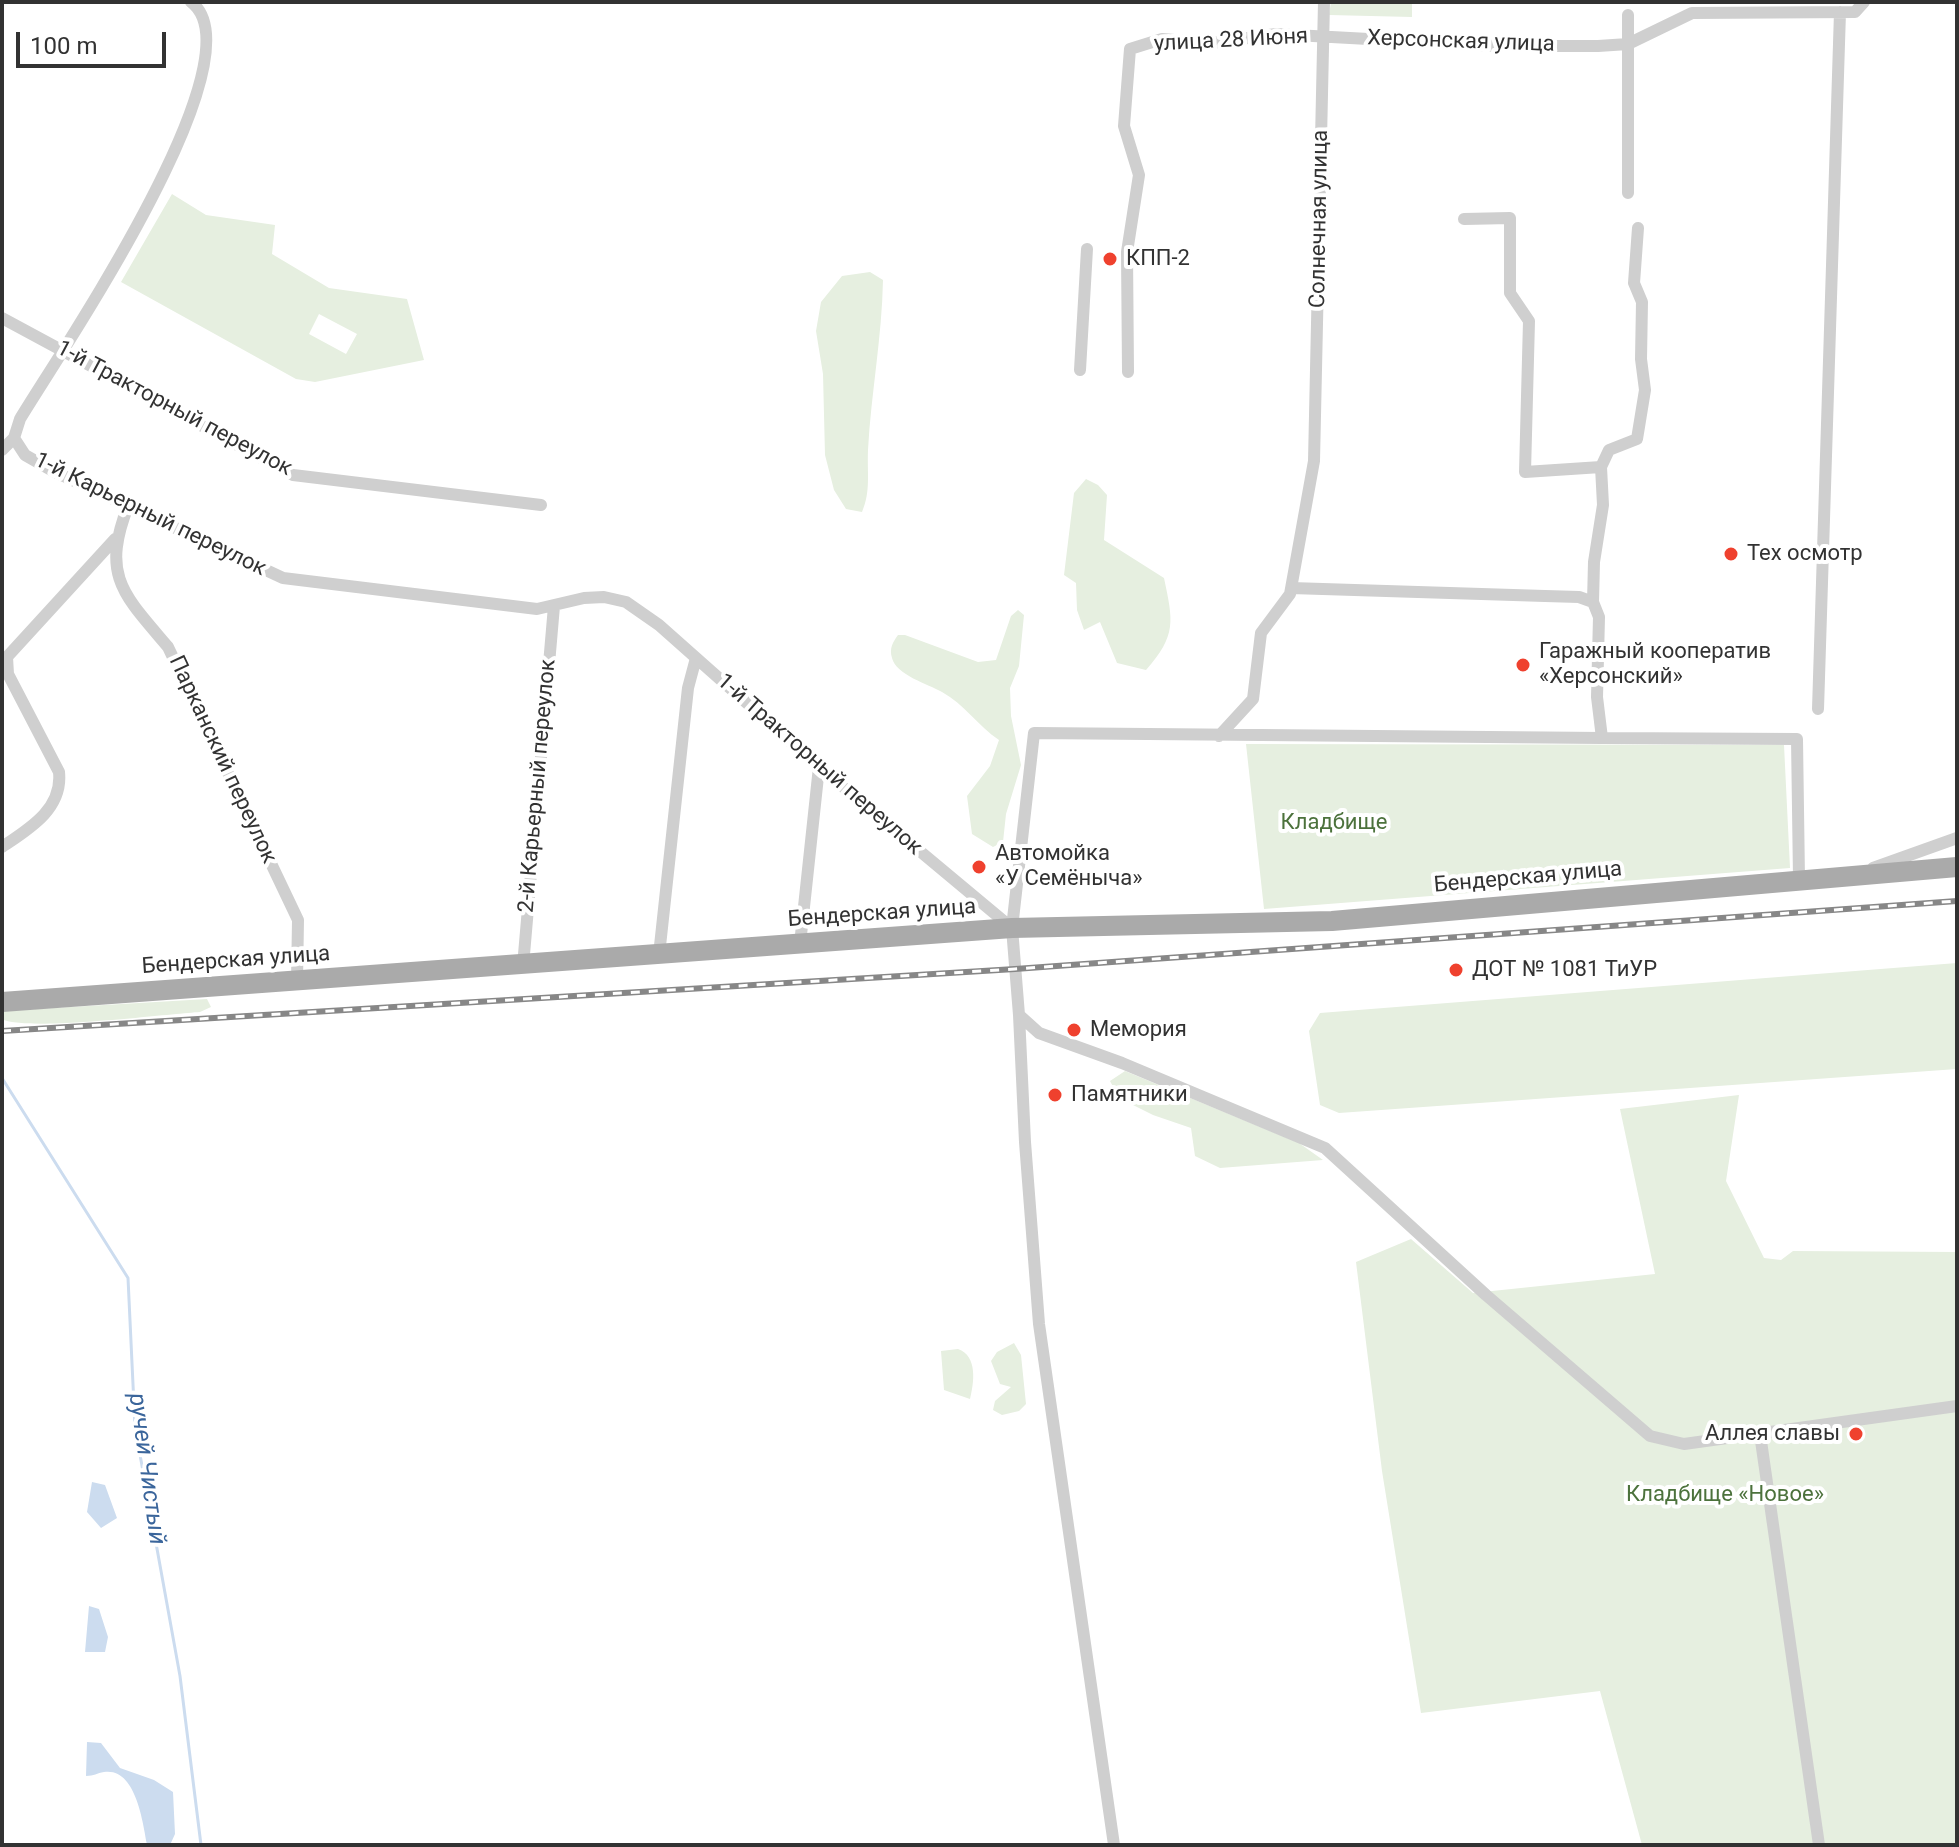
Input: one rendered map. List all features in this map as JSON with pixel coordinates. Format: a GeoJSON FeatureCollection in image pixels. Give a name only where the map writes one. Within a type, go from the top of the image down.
{"type":"FeatureCollection","features":[{"type":"Feature","properties":{"kind":"main road","name":"Бендерская улица"},"geometry":{"type":"LineString","coordinates":[[2,1002],[1012,928],[1332,921],[1957,867]]}},
{"type":"Feature","properties":{"kind":"street"},"geometry":{"type":"LineString","coordinates":[[2,449],[14,438],[20,419],[152,202],[188,123],[208,46],[203,8],[191,2]]}},
{"type":"Feature","properties":{"kind":"street","name":"Солнечная улица"},"geometry":{"type":"LineString","coordinates":[[1291,588],[1314,461],[1324,2]]}},
{"type":"Feature","properties":{"kind":"street"},"geometry":{"type":"LineString","coordinates":[[1628,44],[1692,13],[1855,12],[1864,2]]}},
{"type":"Feature","properties":{"kind":"street"},"geometry":{"type":"LineString","coordinates":[[1818,709],[1840,12]]}},
{"type":"Feature","properties":{"kind":"street"},"geometry":{"type":"LineString","coordinates":[[1628,15],[1628,193]]}},
{"type":"Feature","properties":{"kind":"street","name":"улица 28 Июня"},"geometry":{"type":"LineString","coordinates":[[1128,372],[1127,252],[1139,175],[1124,126],[1130,49],[1162,39],[1212,43],[1276,34],[1323,37]]}},
{"type":"Feature","properties":{"kind":"street","name":"Херсонская улица"},"geometry":{"type":"LineString","coordinates":[[1323,37],[1498,46],[1628,44]]}},
{"type":"Feature","properties":{"kind":"street"},"geometry":{"type":"LineString","coordinates":[[1464,219],[1510,218],[1510,293],[1529,321],[1525,472],[1601,467]]}},
{"type":"Feature","properties":{"kind":"street"},"geometry":{"type":"LineString","coordinates":[[1602,738],[1597,697],[1599,617],[1593,602],[1594,562],[1603,505],[1601,467],[1609,450],[1637,439],[1645,390],[1641,359],[1642,302],[1634,283],[1638,228]]}},
{"type":"Feature","properties":{"kind":"street"},"geometry":{"type":"LineString","coordinates":[[1080,370],[1087,249]]}},
{"type":"Feature","properties":{"kind":"street","name":"1-й Тракторный переулок"},"geometry":{"type":"LineString","coordinates":[[2,318],[293,475],[541,505]]}},
{"type":"Feature","properties":{"kind":"street","name":"1-й Карьерный переулок"},"geometry":{"type":"LineString","coordinates":[[14,438],[25,455],[283,578],[522,608],[554,606],[584,598],[626,602]]}},
{"type":"Feature","properties":{"kind":"street","name":"Парканский переулок"},"geometry":{"type":"LineString","coordinates":[[128,506],[115,539],[117,576],[141,615],[168,647],[298,920],[297,981]]}},
{"type":"Feature","properties":{"kind":"street"},"geometry":{"type":"LineString","coordinates":[[2,847],[38,823],[60,786],[59,772],[8,674],[7,657],[115,539]]}},
{"type":"Feature","properties":{"kind":"street"},"geometry":{"type":"LineString","coordinates":[[1219,736],[1253,699],[1261,633],[1291,588],[1567,597],[1593,602]]}},
{"type":"Feature","properties":{"kind":"street","name":"1-й Тракторный переулок"},"geometry":{"type":"LineString","coordinates":[[626,602],[1012,928]]}},
{"type":"Feature","properties":{"kind":"street","name":"2-й Карьерный переулок"},"geometry":{"type":"LineString","coordinates":[[523,966],[554,606]]}},
{"type":"Feature","properties":{"kind":"street"},"geometry":{"type":"LineString","coordinates":[[659,955],[688,688],[696,658]]}},
{"type":"Feature","properties":{"kind":"street"},"geometry":{"type":"LineString","coordinates":[[1114,1845],[1039,1324],[1025,1142],[1012,928],[1034,733],[1797,739],[1799,879]]}},
{"type":"Feature","properties":{"kind":"street"},"geometry":{"type":"LineString","coordinates":[[800,944],[819,767]]}},
{"type":"Feature","properties":{"kind":"street"},"geometry":{"type":"LineString","coordinates":[[1853,876],[1957,838]]}},
{"type":"Feature","properties":{"kind":"street"},"geometry":{"type":"LineString","coordinates":[[1019,1015],[1039,1033],[1122,1063],[1325,1148],[1496,1305],[1650,1436],[1684,1444],[1957,1406]]}},
{"type":"Feature","properties":{"kind":"street"},"geometry":{"type":"LineString","coordinates":[[1760,1434],[1819,1845]]}},
{"type":"Feature","properties":{"kind":"green space"},"geometry":{"type":"Polygon","coordinates":[[[1331,2],[1412,2],[1412,17],[1329,15],[1331,2]]]}},
{"type":"Feature","properties":{"kind":"green space"},"geometry":{"type":"Polygon","coordinates":[[[172,194],[206,215],[275,225],[272,254],[329,288],[407,299],[424,360],[315,382],[296,379],[121,282],[172,194]],[[319,314],[309,334],[346,354],[357,334],[319,314]]]}},
{"type":"Feature","properties":{"kind":"green space"},"geometry":{"type":"Polygon","coordinates":[[[870,272],[883,280],[869,429],[868,489],[862,512],[846,509],[834,490],[825,455],[823,374],[816,331],[821,302],[842,276],[870,272]]]}},
{"type":"Feature","properties":{"kind":"green space"},"geometry":{"type":"Polygon","coordinates":[[[1086,479],[1098,485],[1107,495],[1104,540],[1164,578],[1170,627],[1163,647],[1146,670],[1117,663],[1100,622],[1084,630],[1077,610],[1076,583],[1064,575],[1074,493],[1086,479]]]}},
{"type":"Feature","properties":{"kind":"green space"},"geometry":{"type":"Polygon","coordinates":[[[1018,610],[1024,615],[1019,666],[1010,688],[1011,716],[1021,765],[1006,814],[1003,842],[993,847],[972,834],[967,796],[990,766],[999,740],[950,697],[900,669],[892,658],[891,648],[898,635],[905,635],[978,662],[996,660],[1011,616],[1018,610]]]}},
{"type":"Feature","properties":{"kind":"green space","name":"Кладбище"},"geometry":{"type":"Polygon","coordinates":[[[1246,744],[1784,745],[1790,868],[1264,909],[1246,744]]]}},
{"type":"Feature","properties":{"kind":"green space"},"geometry":{"type":"Polygon","coordinates":[[[1957,963],[1957,1069],[1339,1113],[1320,1105],[1309,1031],[1320,1013],[1957,963]]]}},
{"type":"Feature","properties":{"kind":"green space"},"geometry":{"type":"Polygon","coordinates":[[[207,999],[211,1007],[200,1012],[38,1024],[2,1019],[2,1011],[207,999]]]}},
{"type":"Feature","properties":{"kind":"green space"},"geometry":{"type":"Polygon","coordinates":[[[1125,1071],[1299,1143],[1323,1160],[1220,1168],[1195,1156],[1191,1128],[1153,1115],[1119,1098],[1110,1081],[1125,1071]]]}},
{"type":"Feature","properties":{"kind":"green space","name":"Кладбище «Новое»"},"geometry":{"type":"Polygon","coordinates":[[[1739,1095],[1726,1181],[1764,1258],[1781,1260],[1793,1251],[1957,1252],[1957,1845],[1642,1845],[1600,1691],[1421,1713],[1382,1471],[1356,1262],[1411,1239],[1473,1293],[1655,1274],[1620,1109],[1739,1095]]]}},
{"type":"Feature","properties":{"kind":"green space"},"geometry":{"type":"Polygon","coordinates":[[[1014,1343],[1021,1355],[1026,1404],[1019,1411],[1002,1415],[993,1410],[995,1401],[1011,1387],[1000,1384],[991,1361],[997,1352],[1014,1343]]]}},
{"type":"Feature","properties":{"kind":"green space"},"geometry":{"type":"Polygon","coordinates":[[[958,1349],[972,1364],[970,1399],[944,1390],[941,1351],[958,1349]]]}},
{"type":"Feature","properties":{"kind":"water"},"geometry":{"type":"Polygon","coordinates":[[[92,1482],[105,1485],[117,1518],[101,1528],[87,1512],[92,1482]]]}},
{"type":"Feature","properties":{"kind":"water"},"geometry":{"type":"Polygon","coordinates":[[[89,1606],[99,1609],[108,1637],[105,1652],[85,1652],[89,1606]]]}},
{"type":"Feature","properties":{"kind":"water"},"geometry":{"type":"Polygon","coordinates":[[[87,1742],[101,1743],[120,1768],[154,1780],[173,1792],[175,1834],[170,1845],[147,1844],[136,1798],[124,1778],[104,1772],[86,1776],[87,1742]]]}},
{"type":"Feature","properties":{"kind":"waterway","name":"ручей Чистый"},"geometry":{"type":"LineString","coordinates":[[2,1078],[128,1278],[135,1427],[180,1676],[201,1845]]}},
{"type":"Feature","properties":{"kind":"railway"},"geometry":{"type":"LineString","coordinates":[[2,1031],[1015,969],[1957,901]]}},
{"type":"Feature","properties":{"kind":"place","name":"КПП-2"},"geometry":{"type":"Point","coordinates":[1110,259]}},
{"type":"Feature","properties":{"kind":"place","name":"Тех осмотр"},"geometry":{"type":"Point","coordinates":[1731,554]}},
{"type":"Feature","properties":{"kind":"place","name":"Гаражный кооператив «Херсонский»"},"geometry":{"type":"Point","coordinates":[1523,665]}},
{"type":"Feature","properties":{"kind":"place","name":"Автомойка «У Семёныча»"},"geometry":{"type":"Point","coordinates":[979,867]}},
{"type":"Feature","properties":{"kind":"place","name":"ДОТ № 1081 ТиУР"},"geometry":{"type":"Point","coordinates":[1456,970]}},
{"type":"Feature","properties":{"kind":"place","name":"Мемория"},"geometry":{"type":"Point","coordinates":[1074,1030]}},
{"type":"Feature","properties":{"kind":"place","name":"Памятники"},"geometry":{"type":"Point","coordinates":[1055,1095]}},
{"type":"Feature","properties":{"kind":"place","name":"Аллея славы"},"geometry":{"type":"Point","coordinates":[1856,1434]}}]}
